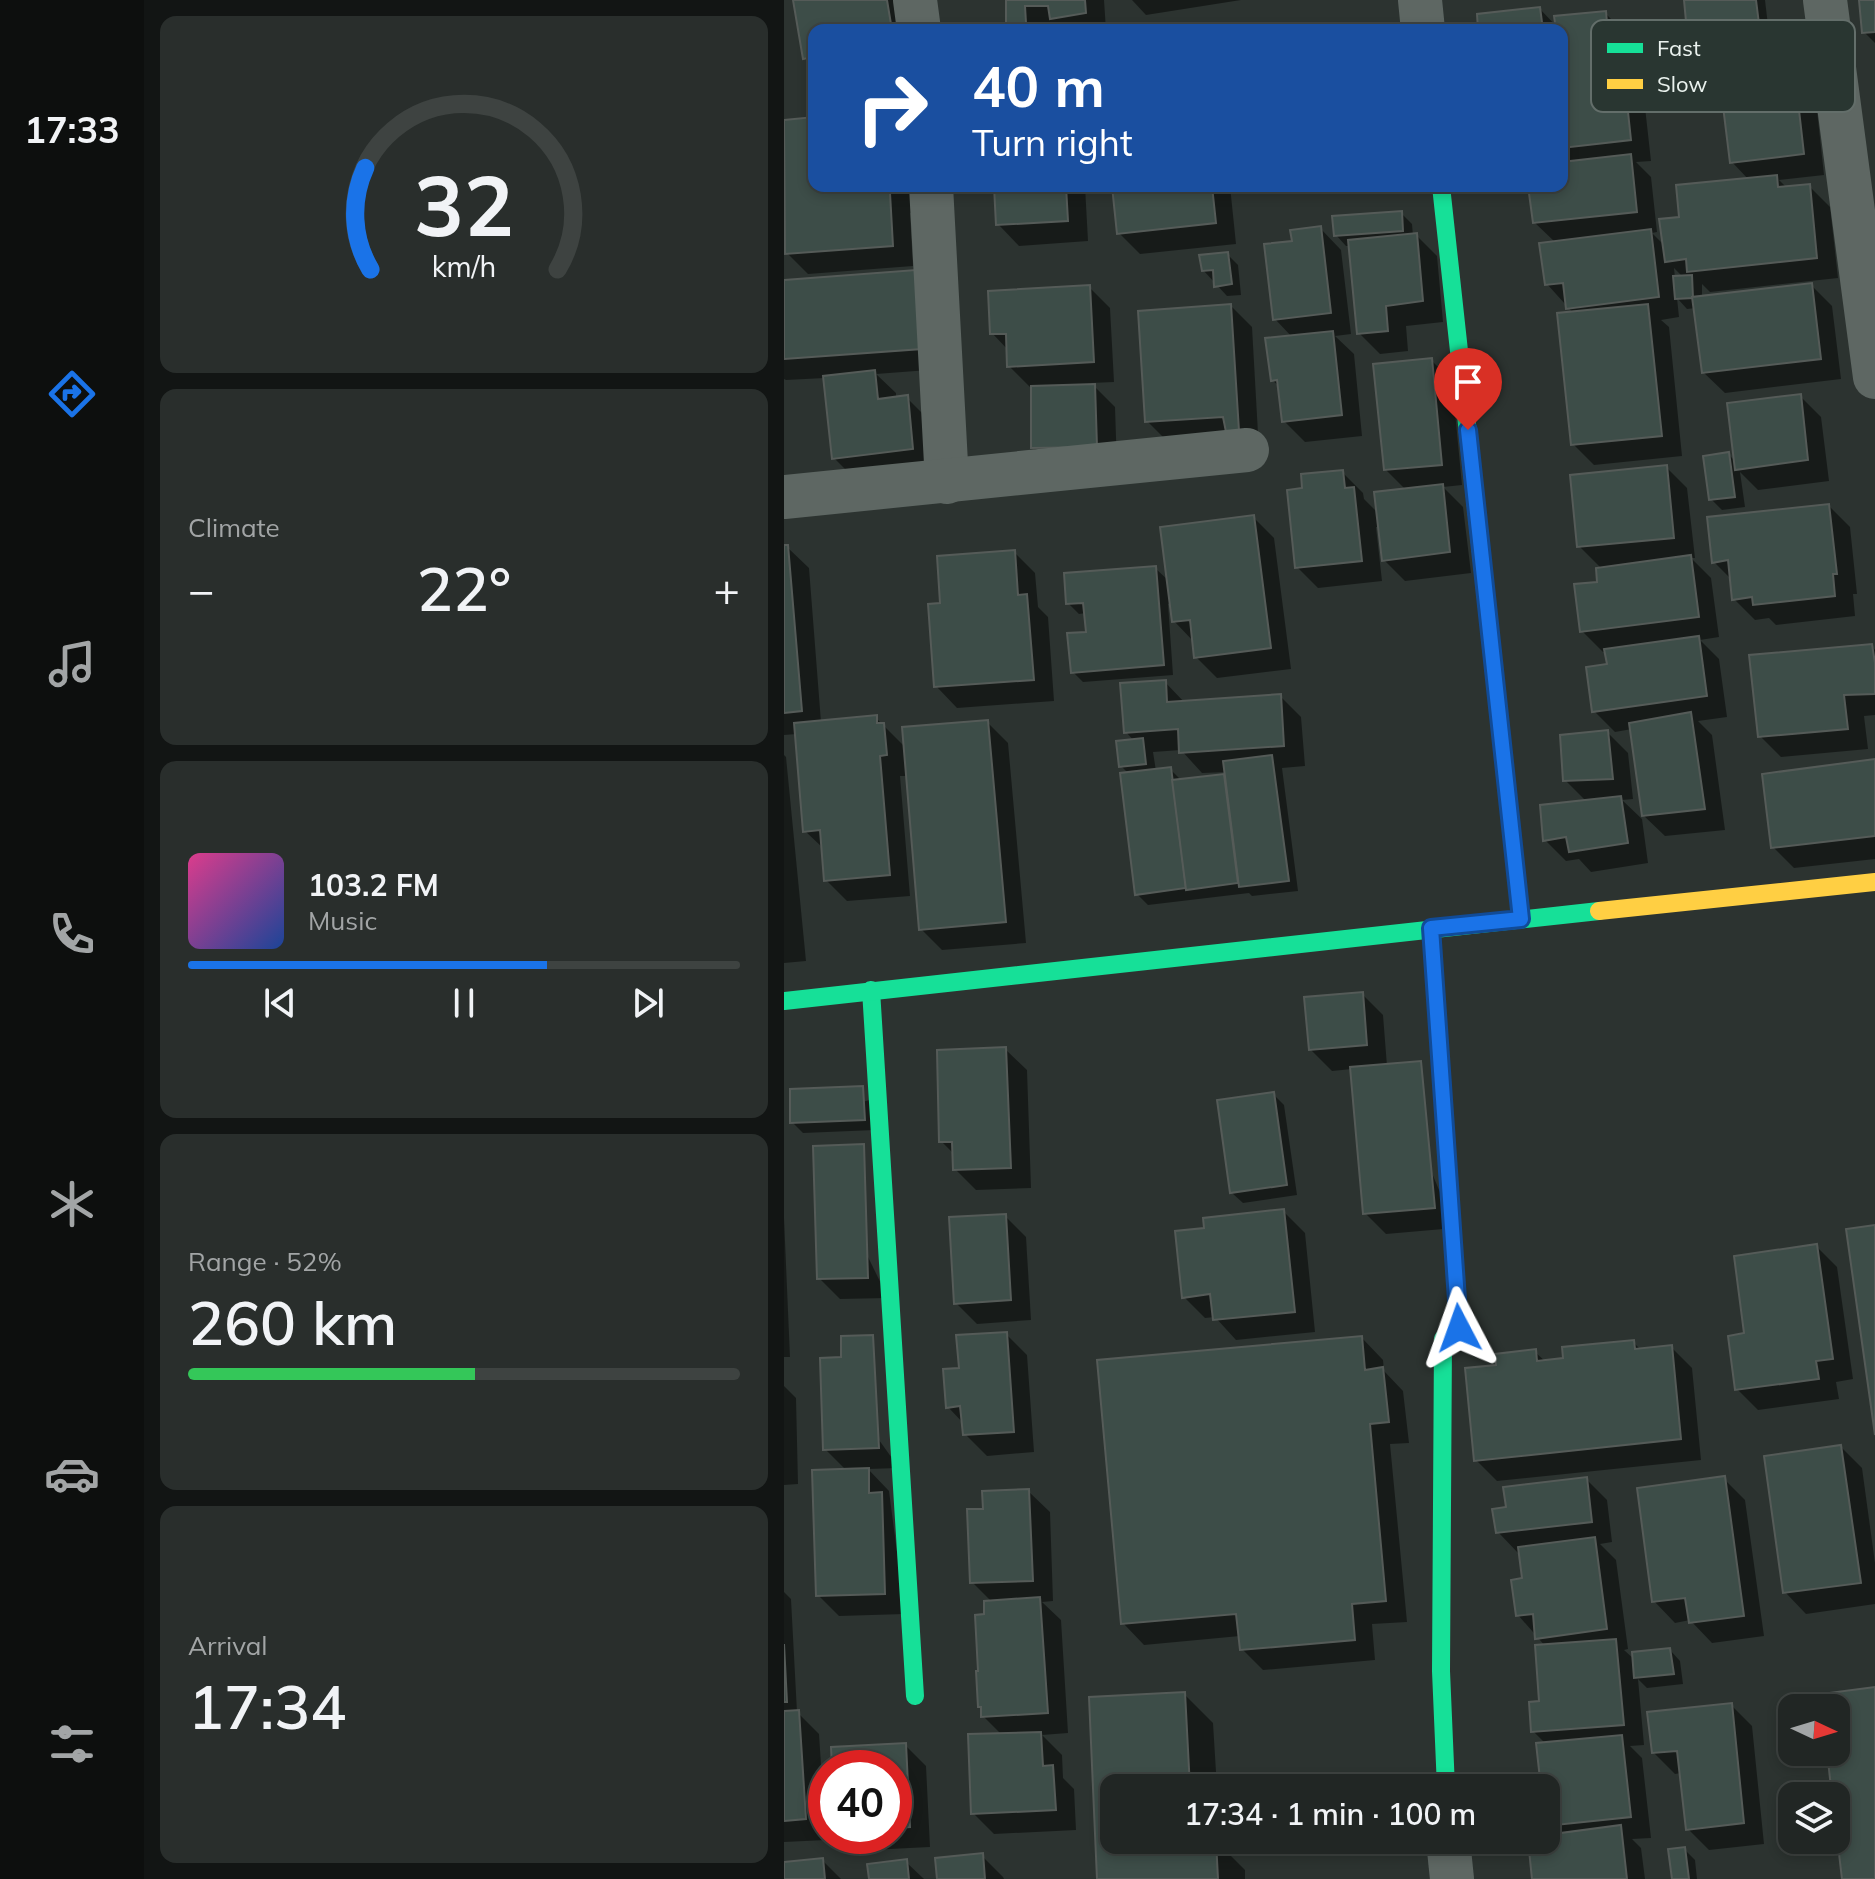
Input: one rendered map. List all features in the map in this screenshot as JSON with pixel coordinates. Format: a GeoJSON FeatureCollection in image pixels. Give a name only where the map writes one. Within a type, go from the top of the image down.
{"type":"FeatureCollection","features":[{"type":"Feature","properties":{"kind":"street"},"geometry":{"type":"LineString","coordinates":[[915,0],[918,24]]}},
{"type":"Feature","properties":{"kind":"street"},"geometry":{"type":"LineString","coordinates":[[1420,0],[1422,24]]}},
{"type":"Feature","properties":{"kind":"street"},"geometry":{"type":"LineString","coordinates":[[1825,0],[1828,20]]}},
{"type":"Feature","properties":{"kind":"street"},"geometry":{"type":"LineString","coordinates":[[1840,112],[1875,377]]}},
{"type":"Feature","properties":{"kind":"street"},"geometry":{"type":"LineString","coordinates":[[931,192],[947,482]]}},
{"type":"Feature","properties":{"kind":"street"},"geometry":{"type":"LineString","coordinates":[[1442,192],[1521,919]]}},
{"type":"Feature","properties":{"kind":"street"},"geometry":{"type":"LineString","coordinates":[[784,497],[1247,450]]}},
{"type":"Feature","properties":{"kind":"street"},"geometry":{"type":"LineString","coordinates":[[784,1001],[1431,928],[1875,882]]}},
{"type":"Feature","properties":{"kind":"street"},"geometry":{"type":"LineString","coordinates":[[1431,928],[1459,1328],[1443,1339],[1441,1671],[1445,1774]]}},
{"type":"Feature","properties":{"kind":"street"},"geometry":{"type":"LineString","coordinates":[[871,990],[915,1696]]}},
{"type":"Feature","properties":{"kind":"street"},"geometry":{"type":"LineString","coordinates":[[1449,1854],[1452,1879]]}},
{"type":"Feature","properties":{"kind":"building"},"geometry":{"type":"Polygon","coordinates":[[[793,0],[887,0],[891,24],[808,24],[808,58],[803,59],[793,0]]]}},
{"type":"Feature","properties":{"kind":"building"},"geometry":{"type":"Polygon","coordinates":[[[1006,0],[1085,0],[1086,13],[1050,19],[1048,6],[1025,6],[1026,23],[1006,24],[1006,0]]]}},
{"type":"Feature","properties":{"kind":"building"},"geometry":{"type":"Polygon","coordinates":[[[1684,0],[1756,0],[1758,20],[1686,20],[1684,0]]]}},
{"type":"Feature","properties":{"kind":"building"},"geometry":{"type":"Polygon","coordinates":[[[1859,0],[1875,0],[1875,32],[1862,33],[1859,0]]]}},
{"type":"Feature","properties":{"kind":"building"},"geometry":{"type":"Polygon","coordinates":[[[1540,7],[1542,24],[1478,24],[1477,14],[1540,7]]]}},
{"type":"Feature","properties":{"kind":"building"},"geometry":{"type":"Polygon","coordinates":[[[1606,11],[1607,20],[1591,20],[1591,112],[1628,112],[1631,140],[1568,147],[1568,24],[1555,24],[1554,16],[1606,11]]]}},
{"type":"Feature","properties":{"kind":"building"},"geometry":{"type":"Polygon","coordinates":[[[1724,112],[1799,112],[1804,154],[1730,163],[1724,112]]]}},
{"type":"Feature","properties":{"kind":"building"},"geometry":{"type":"Polygon","coordinates":[[[808,118],[808,192],[902,192],[890,193],[893,246],[785,254],[784,120],[808,118]]]}},
{"type":"Feature","properties":{"kind":"building"},"geometry":{"type":"Polygon","coordinates":[[[1631,154],[1637,212],[1533,223],[1529,192],[1568,192],[1568,161],[1631,154]]]}},
{"type":"Feature","properties":{"kind":"building"},"geometry":{"type":"Polygon","coordinates":[[[1777,175],[1778,187],[1810,184],[1817,258],[1687,272],[1686,259],[1665,262],[1659,219],[1679,217],[1676,185],[1777,175]]]}},
{"type":"Feature","properties":{"kind":"building"},"geometry":{"type":"Polygon","coordinates":[[[994,192],[1066,192],[1068,221],[996,225],[994,192]]]}},
{"type":"Feature","properties":{"kind":"building"},"geometry":{"type":"Polygon","coordinates":[[[1113,192],[1213,192],[1216,223],[1117,234],[1113,192]]]}},
{"type":"Feature","properties":{"kind":"building"},"geometry":{"type":"Polygon","coordinates":[[[1402,211],[1403,231],[1334,236],[1332,216],[1402,211]]]}},
{"type":"Feature","properties":{"kind":"building"},"geometry":{"type":"Polygon","coordinates":[[[1321,226],[1331,313],[1273,320],[1264,244],[1292,241],[1290,230],[1321,226]]]}},
{"type":"Feature","properties":{"kind":"building"},"geometry":{"type":"Polygon","coordinates":[[[1651,229],[1659,297],[1566,309],[1563,283],[1545,285],[1539,243],[1651,229]]]}},
{"type":"Feature","properties":{"kind":"building"},"geometry":{"type":"Polygon","coordinates":[[[1417,233],[1423,301],[1386,306],[1388,331],[1357,334],[1348,240],[1417,233]]]}},
{"type":"Feature","properties":{"kind":"building"},"geometry":{"type":"Polygon","coordinates":[[[1228,252],[1232,284],[1214,287],[1213,270],[1202,271],[1199,255],[1228,252]]]}},
{"type":"Feature","properties":{"kind":"building"},"geometry":{"type":"Polygon","coordinates":[[[916,270],[922,349],[784,359],[784,280],[916,270]]]}},
{"type":"Feature","properties":{"kind":"building"},"geometry":{"type":"Polygon","coordinates":[[[1692,275],[1693,298],[1675,299],[1673,276],[1692,275]]]}},
{"type":"Feature","properties":{"kind":"building"},"geometry":{"type":"Polygon","coordinates":[[[1812,283],[1821,359],[1702,373],[1692,297],[1812,283]]]}},
{"type":"Feature","properties":{"kind":"building"},"geometry":{"type":"Polygon","coordinates":[[[1090,285],[1094,362],[1007,367],[1006,334],[990,334],[988,291],[1090,285]]]}},
{"type":"Feature","properties":{"kind":"building"},"geometry":{"type":"Polygon","coordinates":[[[1231,304],[1239,431],[1226,432],[1223,417],[1145,422],[1138,311],[1231,304]]]}},
{"type":"Feature","properties":{"kind":"building"},"geometry":{"type":"Polygon","coordinates":[[[1648,304],[1662,436],[1571,445],[1557,313],[1648,304]]]}},
{"type":"Feature","properties":{"kind":"building"},"geometry":{"type":"Polygon","coordinates":[[[1333,331],[1342,415],[1282,422],[1277,380],[1271,381],[1265,338],[1333,331]]]}},
{"type":"Feature","properties":{"kind":"building"},"geometry":{"type":"Polygon","coordinates":[[[1432,358],[1442,465],[1384,470],[1373,364],[1432,358]]]}},
{"type":"Feature","properties":{"kind":"building"},"geometry":{"type":"Polygon","coordinates":[[[875,370],[878,399],[908,395],[913,449],[832,459],[823,376],[875,370]]]}},
{"type":"Feature","properties":{"kind":"building"},"geometry":{"type":"Polygon","coordinates":[[[1095,384],[1097,447],[1031,448],[1031,386],[1095,384]]]}},
{"type":"Feature","properties":{"kind":"building"},"geometry":{"type":"Polygon","coordinates":[[[1801,394],[1808,460],[1735,470],[1727,403],[1801,394]]]}},
{"type":"Feature","properties":{"kind":"building"},"geometry":{"type":"Polygon","coordinates":[[[1729,452],[1735,497],[1709,500],[1703,456],[1729,452]]]}},
{"type":"Feature","properties":{"kind":"building"},"geometry":{"type":"Polygon","coordinates":[[[1667,465],[1674,538],[1577,547],[1570,475],[1667,465]]]}},
{"type":"Feature","properties":{"kind":"building"},"geometry":{"type":"Polygon","coordinates":[[[1343,470],[1345,488],[1354,487],[1362,561],[1295,568],[1287,490],[1302,488],[1301,474],[1343,470]]]}},
{"type":"Feature","properties":{"kind":"building"},"geometry":{"type":"Polygon","coordinates":[[[1443,484],[1450,552],[1382,561],[1374,492],[1443,484]]]}},
{"type":"Feature","properties":{"kind":"building"},"geometry":{"type":"Polygon","coordinates":[[[1829,504],[1837,574],[1833,574],[1835,596],[1753,605],[1752,597],[1732,600],[1728,560],[1712,563],[1707,517],[1829,504]]]}},
{"type":"Feature","properties":{"kind":"building"},"geometry":{"type":"Polygon","coordinates":[[[1254,515],[1271,648],[1194,658],[1190,620],[1172,622],[1160,527],[1254,515]]]}},
{"type":"Feature","properties":{"kind":"building"},"geometry":{"type":"Polygon","coordinates":[[[784,545],[788,545],[802,711],[784,713],[784,545]]]}},
{"type":"Feature","properties":{"kind":"building"},"geometry":{"type":"Polygon","coordinates":[[[1015,550],[1018,595],[1027,594],[1034,680],[934,687],[928,604],[940,603],[937,556],[1015,550]]]}},
{"type":"Feature","properties":{"kind":"building"},"geometry":{"type":"Polygon","coordinates":[[[1691,555],[1699,617],[1580,632],[1574,584],[1597,582],[1596,568],[1691,555]]]}},
{"type":"Feature","properties":{"kind":"building"},"geometry":{"type":"Polygon","coordinates":[[[1156,566],[1164,665],[1071,673],[1067,633],[1086,632],[1083,603],[1066,604],[1064,573],[1156,566]]]}},
{"type":"Feature","properties":{"kind":"building"},"geometry":{"type":"Polygon","coordinates":[[[1699,636],[1707,696],[1592,712],[1586,667],[1607,664],[1604,649],[1699,636]]]}},
{"type":"Feature","properties":{"kind":"building"},"geometry":{"type":"Polygon","coordinates":[[[1872,644],[1875,694],[1844,695],[1848,729],[1758,737],[1749,655],[1872,644]]]}},
{"type":"Feature","properties":{"kind":"building"},"geometry":{"type":"Polygon","coordinates":[[[1166,680],[1167,702],[1281,694],[1284,746],[1179,753],[1178,729],[1124,733],[1120,683],[1166,680]]]}},
{"type":"Feature","properties":{"kind":"building"},"geometry":{"type":"Polygon","coordinates":[[[1691,712],[1705,809],[1642,816],[1629,723],[1691,712]]]}},
{"type":"Feature","properties":{"kind":"building"},"geometry":{"type":"Polygon","coordinates":[[[877,715],[877,723],[884,723],[887,755],[880,756],[890,875],[824,881],[820,830],[803,832],[794,723],[877,715]]]}},
{"type":"Feature","properties":{"kind":"building"},"geometry":{"type":"Polygon","coordinates":[[[988,720],[1006,922],[919,930],[902,727],[988,720]]]}},
{"type":"Feature","properties":{"kind":"building"},"geometry":{"type":"Polygon","coordinates":[[[1608,730],[1613,779],[1563,781],[1560,735],[1608,730]]]}},
{"type":"Feature","properties":{"kind":"building"},"geometry":{"type":"Polygon","coordinates":[[[1143,738],[1146,764],[1119,767],[1116,741],[1143,738]]]}},
{"type":"Feature","properties":{"kind":"building"},"geometry":{"type":"Polygon","coordinates":[[[1272,755],[1289,881],[1239,887],[1223,761],[1272,755]]]}},
{"type":"Feature","properties":{"kind":"building"},"geometry":{"type":"Polygon","coordinates":[[[1875,759],[1875,836],[1771,848],[1762,774],[1875,759]]]}},
{"type":"Feature","properties":{"kind":"building"},"geometry":{"type":"Polygon","coordinates":[[[1171,767],[1186,888],[1135,895],[1120,773],[1171,767]]]}},
{"type":"Feature","properties":{"kind":"building"},"geometry":{"type":"Polygon","coordinates":[[[1224,774],[1238,883],[1186,890],[1172,780],[1224,774]]]}},
{"type":"Feature","properties":{"kind":"building"},"geometry":{"type":"Polygon","coordinates":[[[1621,796],[1628,843],[1569,852],[1566,837],[1543,841],[1540,805],[1621,796]]]}},
{"type":"Feature","properties":{"kind":"building"},"geometry":{"type":"Polygon","coordinates":[[[1363,992],[1367,1045],[1309,1050],[1304,997],[1363,992]]]}},
{"type":"Feature","properties":{"kind":"building"},"geometry":{"type":"Polygon","coordinates":[[[1006,1047],[1011,1168],[953,1170],[952,1142],[939,1142],[937,1050],[1006,1047]]]}},
{"type":"Feature","properties":{"kind":"building"},"geometry":{"type":"Polygon","coordinates":[[[1421,1061],[1435,1208],[1363,1214],[1350,1067],[1421,1061]]]}},
{"type":"Feature","properties":{"kind":"building"},"geometry":{"type":"Polygon","coordinates":[[[863,1086],[865,1120],[790,1123],[790,1089],[863,1086]]]}},
{"type":"Feature","properties":{"kind":"building"},"geometry":{"type":"Polygon","coordinates":[[[1274,1092],[1287,1185],[1230,1193],[1217,1100],[1274,1092]]]}},
{"type":"Feature","properties":{"kind":"building"},"geometry":{"type":"Polygon","coordinates":[[[864,1144],[868,1278],[817,1279],[813,1146],[864,1144]]]}},
{"type":"Feature","properties":{"kind":"building"},"geometry":{"type":"Polygon","coordinates":[[[1284,1209],[1295,1312],[1213,1320],[1210,1294],[1182,1298],[1175,1231],[1204,1228],[1203,1218],[1284,1209]]]}},
{"type":"Feature","properties":{"kind":"building"},"geometry":{"type":"Polygon","coordinates":[[[1006,1214],[1011,1300],[954,1304],[949,1217],[1006,1214]]]}},
{"type":"Feature","properties":{"kind":"building"},"geometry":{"type":"Polygon","coordinates":[[[1875,1225],[1875,1435],[1846,1229],[1875,1225]]]}},
{"type":"Feature","properties":{"kind":"building"},"geometry":{"type":"Polygon","coordinates":[[[1817,1244],[1833,1359],[1816,1361],[1819,1379],[1735,1390],[1728,1336],[1744,1333],[1734,1256],[1817,1244]]]}},
{"type":"Feature","properties":{"kind":"building"},"geometry":{"type":"Polygon","coordinates":[[[1007,1332],[1014,1432],[963,1435],[960,1406],[946,1408],[943,1369],[959,1368],[956,1335],[1007,1332]]]}},
{"type":"Feature","properties":{"kind":"building"},"geometry":{"type":"Polygon","coordinates":[[[873,1335],[879,1448],[823,1450],[820,1358],[841,1357],[841,1336],[873,1335]]]}},
{"type":"Feature","properties":{"kind":"building"},"geometry":{"type":"Polygon","coordinates":[[[1362,1336],[1365,1370],[1383,1367],[1389,1422],[1370,1424],[1386,1601],[1352,1604],[1355,1640],[1240,1650],[1236,1614],[1121,1624],[1097,1360],[1362,1336]]]}},
{"type":"Feature","properties":{"kind":"building"},"geometry":{"type":"Polygon","coordinates":[[[1634,1340],[1635,1349],[1672,1345],[1681,1439],[1474,1461],[1465,1368],[1496,1365],[1495,1354],[1536,1349],[1537,1361],[1563,1358],[1562,1347],[1634,1340]]]}},
{"type":"Feature","properties":{"kind":"building"},"geometry":{"type":"Polygon","coordinates":[[[1841,1445],[1861,1583],[1783,1593],[1764,1456],[1841,1445]]]}},
{"type":"Feature","properties":{"kind":"building"},"geometry":{"type":"Polygon","coordinates":[[[869,1468],[869,1493],[882,1492],[885,1594],[816,1596],[812,1470],[869,1468]]]}},
{"type":"Feature","properties":{"kind":"building"},"geometry":{"type":"Polygon","coordinates":[[[1725,1476],[1744,1616],[1689,1623],[1685,1598],[1652,1602],[1637,1488],[1725,1476]]]}},
{"type":"Feature","properties":{"kind":"building"},"geometry":{"type":"Polygon","coordinates":[[[1587,1477],[1592,1522],[1496,1533],[1492,1509],[1506,1507],[1503,1487],[1587,1477]]]}},
{"type":"Feature","properties":{"kind":"building"},"geometry":{"type":"Polygon","coordinates":[[[1029,1489],[1033,1581],[970,1583],[967,1509],[983,1509],[982,1491],[1029,1489]]]}},
{"type":"Feature","properties":{"kind":"building"},"geometry":{"type":"Polygon","coordinates":[[[1595,1537],[1607,1629],[1535,1639],[1533,1614],[1516,1616],[1511,1580],[1522,1578],[1518,1547],[1595,1537]]]}},
{"type":"Feature","properties":{"kind":"building"},"geometry":{"type":"Polygon","coordinates":[[[1040,1597],[1048,1713],[981,1717],[981,1707],[978,1707],[975,1615],[984,1614],[984,1601],[1040,1597]]]}},
{"type":"Feature","properties":{"kind":"building"},"geometry":{"type":"Polygon","coordinates":[[[1616,1639],[1624,1725],[1531,1732],[1529,1702],[1539,1701],[1535,1645],[1616,1639]]]}},
{"type":"Feature","properties":{"kind":"building"},"geometry":{"type":"Polygon","coordinates":[[[784,1644],[787,1702],[784,1702],[784,1644]]]}},
{"type":"Feature","properties":{"kind":"building"},"geometry":{"type":"Polygon","coordinates":[[[1670,1648],[1674,1674],[1634,1678],[1632,1652],[1670,1648]]]}},
{"type":"Feature","properties":{"kind":"building"},"geometry":{"type":"Polygon","coordinates":[[[1875,1687],[1875,1879],[1842,1879],[1839,1854],[1850,1854],[1850,1782],[1830,1782],[1829,1766],[1850,1766],[1850,1694],[1821,1694],[1875,1687]]]}},
{"type":"Feature","properties":{"kind":"building"},"geometry":{"type":"Polygon","coordinates":[[[1185,1692],[1189,1774],[1100,1774],[1100,1854],[1217,1854],[1218,1879],[1097,1879],[1089,1697],[1185,1692]]]}},
{"type":"Feature","properties":{"kind":"building"},"geometry":{"type":"Polygon","coordinates":[[[1732,1703],[1744,1823],[1686,1830],[1677,1751],[1652,1753],[1647,1712],[1732,1703]]]}},
{"type":"Feature","properties":{"kind":"building"},"geometry":{"type":"Polygon","coordinates":[[[799,1710],[806,1819],[784,1821],[784,1711],[799,1710]]]}},
{"type":"Feature","properties":{"kind":"building"},"geometry":{"type":"Polygon","coordinates":[[[1041,1732],[1043,1766],[1053,1765],[1056,1810],[971,1814],[968,1734],[1041,1732]]]}},
{"type":"Feature","properties":{"kind":"building"},"geometry":{"type":"Polygon","coordinates":[[[1622,1735],[1631,1817],[1560,1825],[1560,1774],[1539,1774],[1536,1743],[1622,1735]]]}},
{"type":"Feature","properties":{"kind":"building"},"geometry":{"type":"Polygon","coordinates":[[[906,1743],[906,1750],[831,1750],[831,1747],[906,1743]]]}},
{"type":"Feature","properties":{"kind":"building"},"geometry":{"type":"Polygon","coordinates":[[[1621,1825],[1627,1879],[1532,1879],[1529,1854],[1560,1854],[1560,1833],[1621,1825]]]}},
{"type":"Feature","properties":{"kind":"building"},"geometry":{"type":"Polygon","coordinates":[[[1685,1847],[1689,1879],[1672,1879],[1668,1849],[1685,1847]]]}},
{"type":"Feature","properties":{"kind":"building"},"geometry":{"type":"Polygon","coordinates":[[[983,1853],[985,1879],[937,1879],[935,1858],[983,1853]]]}},
{"type":"Feature","properties":{"kind":"building"},"geometry":{"type":"Polygon","coordinates":[[[823,1858],[825,1879],[784,1879],[784,1862],[823,1858]]]}},
{"type":"Feature","properties":{"kind":"building"},"geometry":{"type":"Polygon","coordinates":[[[907,1859],[909,1879],[869,1879],[867,1864],[907,1859]]]}},
{"type":"Feature","properties":{"kind":"traffic: fast"},"geometry":{"type":"LineString","coordinates":[[1442,192],[1521,919]]}},
{"type":"Feature","properties":{"kind":"traffic: fast"},"geometry":{"type":"LineString","coordinates":[[784,1001],[1599,911]]}},
{"type":"Feature","properties":{"kind":"traffic: fast"},"geometry":{"type":"LineString","coordinates":[[1431,928],[1459,1328],[1443,1339],[1441,1671],[1445,1774]]}},
{"type":"Feature","properties":{"kind":"traffic: fast"},"geometry":{"type":"LineString","coordinates":[[871,990],[915,1696]]}},
{"type":"Feature","properties":{"kind":"traffic: slow"},"geometry":{"type":"LineString","coordinates":[[1599,911],[1875,882]]}},
{"type":"Feature","properties":{"kind":"route"},"geometry":{"type":"LineString","coordinates":[[1459,1328],[1431,928],[1521,919],[1468,430]]}}]}
